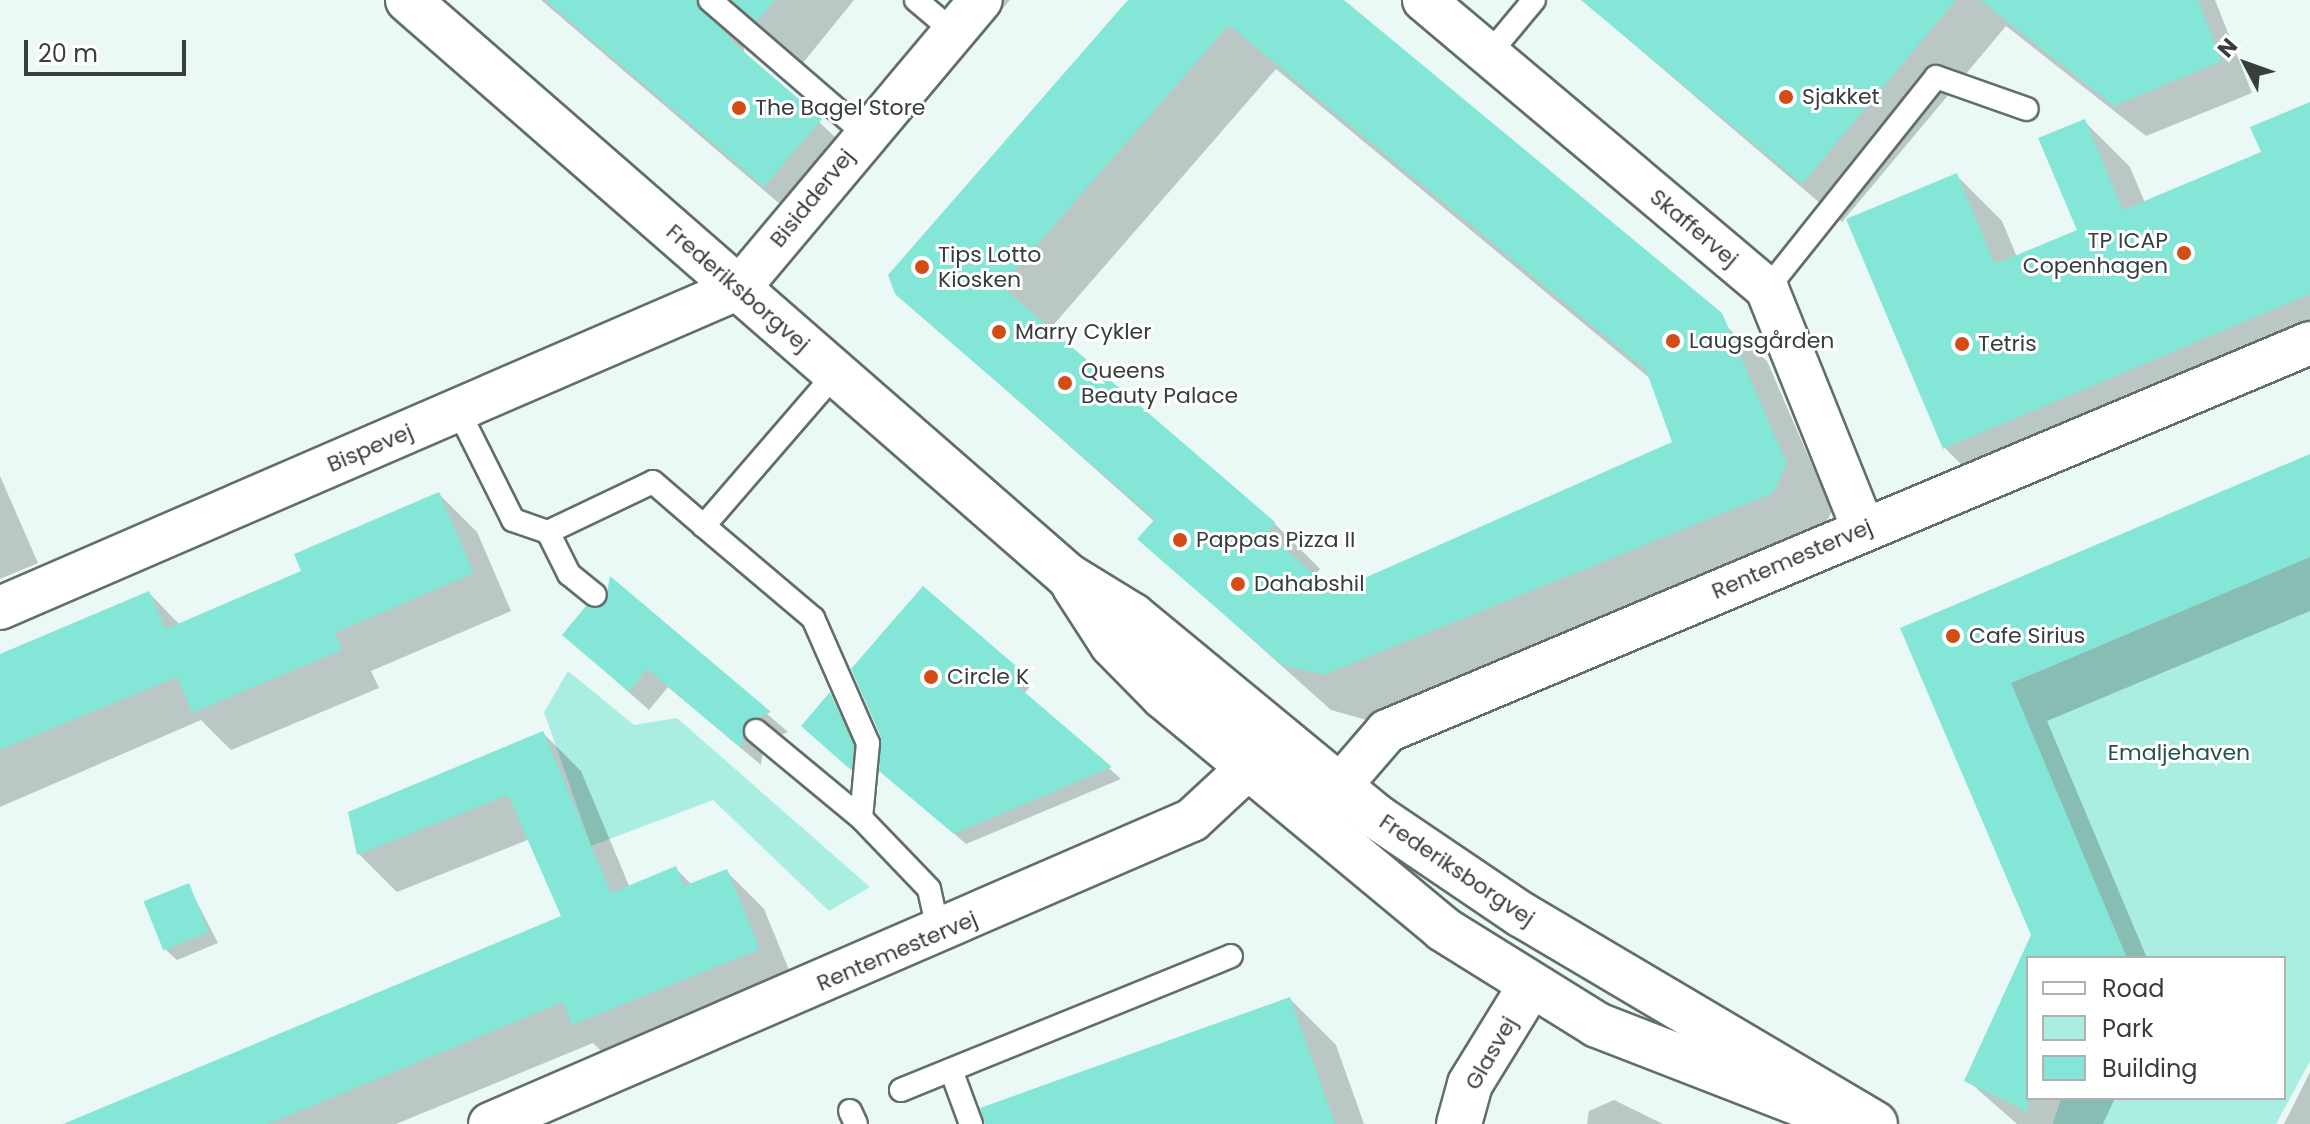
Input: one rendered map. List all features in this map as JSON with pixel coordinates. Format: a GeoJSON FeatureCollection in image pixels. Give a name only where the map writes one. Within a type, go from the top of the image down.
{"type":"FeatureCollection","features":[{"type":"Feature","properties":{"kind":"street","name":"Frederiksborgvej"},"geometry":{"type":"LineString","coordinates":[[408,0],[1068,576],[1133,616],[1338,786],[1491,895],[1875,1124]]}},
{"type":"Feature","properties":{"kind":"street","name":"Bisiddervej"},"geometry":{"type":"LineString","coordinates":[[739,288],[864,133],[981,0]]}},
{"type":"Feature","properties":{"kind":"street","name":"Skaffervej"},"geometry":{"type":"LineString","coordinates":[[1424,0],[1767,289],[1863,528]]}},
{"type":"Feature","properties":{"kind":"street","name":"Bispevej"},"geometry":{"type":"LineString","coordinates":[[0,608],[739,288]]}},
{"type":"Feature","properties":{"kind":"street","name":"Rentemestervej"},"geometry":{"type":"LineString","coordinates":[[1308,823],[1387,731],[1863,528],[2310,343]]}},
{"type":"Feature","properties":{"kind":"street","name":"Frederiksborgvej"},"geometry":{"type":"LineString","coordinates":[[1068,576],[1112,644],[1308,823],[1443,929],[1597,1025],[1853,1124]]}},
{"type":"Feature","properties":{"kind":"street","name":"Rentemestervej"},"geometry":{"type":"LineString","coordinates":[[490,1124],[939,934],[1192,820],[1249,772],[1279,738]]}},
{"type":"Feature","properties":{"kind":"street","name":"Glasvej"},"geometry":{"type":"LineString","coordinates":[[1459,1124],[1470,1084],[1531,985]]}},
{"type":"Feature","properties":{"kind":"lane"},"geometry":{"type":"LineString","coordinates":[[710,0],[864,133]]}},
{"type":"Feature","properties":{"kind":"lane"},"geometry":{"type":"LineString","coordinates":[[916,0],[954,32]]}},
{"type":"Feature","properties":{"kind":"lane"},"geometry":{"type":"LineString","coordinates":[[1489,54],[1534,0]]}},
{"type":"Feature","properties":{"kind":"lane"},"geometry":{"type":"LineString","coordinates":[[1767,289],[1936,77],[2027,109]]}},
{"type":"Feature","properties":{"kind":"lane"},"geometry":{"type":"LineString","coordinates":[[704,526],[835,374]]}},
{"type":"Feature","properties":{"kind":"lane"},"geometry":{"type":"LineString","coordinates":[[458,410],[513,520],[548,532],[653,482],[813,618],[868,743],[861,818]]}},
{"type":"Feature","properties":{"kind":"lane"},"geometry":{"type":"LineString","coordinates":[[548,532],[569,574],[595,595]]}},
{"type":"Feature","properties":{"kind":"lane"},"geometry":{"type":"LineString","coordinates":[[756,731],[861,818],[929,889],[939,934]]}},
{"type":"Feature","properties":{"kind":"lane"},"geometry":{"type":"LineString","coordinates":[[901,1090],[1231,956]]}},
{"type":"Feature","properties":{"kind":"lane"},"geometry":{"type":"LineString","coordinates":[[951,1070],[971,1124]]}},
{"type":"Feature","properties":{"kind":"green space","name":"Emaljehaven"},"geometry":{"type":"Polygon","coordinates":[[[2310,557],[2310,1061],[2276,1124],[2053,1124],[2060,1100],[2286,1100],[2286,956],[2124,956],[2011,683],[2310,557]]]}},
{"type":"Feature","properties":{"kind":"green space"},"geometry":{"type":"Polygon","coordinates":[[[568,671],[634,725],[677,718],[870,887],[829,911],[713,800],[591,846],[544,712],[568,671]]]}},
{"type":"Feature","properties":{"kind":"building"},"geometry":{"type":"Polygon","coordinates":[[[545,0],[696,0],[737,46],[822,119],[764,187],[545,0]]]}},
{"type":"Feature","properties":{"kind":"building"},"geometry":{"type":"Polygon","coordinates":[[[731,0],[775,0],[757,22],[731,0]]]}},
{"type":"Feature","properties":{"kind":"building","name":"Laugsgården"},"geometry":{"type":"Polygon","coordinates":[[[1128,0],[1344,0],[1722,313],[1787,464],[1773,493],[1324,675],[1282,665],[1137,539],[1155,519],[895,294],[888,275],[1128,0]],[[1229,25],[1001,286],[1275,522],[1268,533],[1333,592],[1672,442],[1646,370],[1229,25]]]}},
{"type":"Feature","properties":{"kind":"building","name":"Sjakket"},"geometry":{"type":"Polygon","coordinates":[[[1581,0],[1956,0],[1802,184],[1581,0]]]}},
{"type":"Feature","properties":{"kind":"building"},"geometry":{"type":"Polygon","coordinates":[[[1980,0],[2198,0],[2222,61],[2114,106],[1980,0]]]}},
{"type":"Feature","properties":{"kind":"building"},"geometry":{"type":"Polygon","coordinates":[[[2310,102],[2310,294],[1943,449],[1846,219],[1957,173],[1995,264],[2077,230],[2038,138],[2085,119],[2123,210],[2261,152],[2250,127],[2310,102]]]}},
{"type":"Feature","properties":{"kind":"building"},"geometry":{"type":"Polygon","coordinates":[[[2310,454],[2310,557],[2011,683],[2126,956],[2026,956],[2028,1112],[1964,1081],[2031,935],[1900,628],[2310,454]]]}},
{"type":"Feature","properties":{"kind":"building"},"geometry":{"type":"Polygon","coordinates":[[[439,492],[474,573],[335,633],[342,650],[192,713],[177,677],[0,750],[0,654],[149,591],[166,629],[301,571],[294,554],[439,492]]]}},
{"type":"Feature","properties":{"kind":"building"},"geometry":{"type":"Polygon","coordinates":[[[610,576],[771,712],[745,723],[741,748],[647,669],[629,692],[562,635],[586,606],[605,604],[610,576]]]}},
{"type":"Feature","properties":{"kind":"building"},"geometry":{"type":"Polygon","coordinates":[[[923,586],[1023,672],[1014,683],[1112,767],[954,834],[879,771],[881,737],[851,669],[923,586]]]}},
{"type":"Feature","properties":{"kind":"building"},"geometry":{"type":"Polygon","coordinates":[[[830,692],[854,745],[851,770],[801,726],[830,692]]]}},
{"type":"Feature","properties":{"kind":"building"},"geometry":{"type":"Polygon","coordinates":[[[543,731],[611,893],[676,866],[684,886],[727,869],[760,949],[572,1025],[563,1002],[268,1124],[63,1124],[561,916],[508,795],[357,855],[348,812],[543,731]]]}},
{"type":"Feature","properties":{"kind":"building"},"geometry":{"type":"Polygon","coordinates":[[[189,883],[209,932],[163,950],[144,901],[189,883]]]}},
{"type":"Feature","properties":{"kind":"building"},"geometry":{"type":"Polygon","coordinates":[[[1290,997],[1335,1124],[985,1124],[980,1108],[1290,997]]]}},
{"type":"Feature","properties":{"kind":"place","name":"Sjakket"},"geometry":{"type":"Point","coordinates":[1786,97]}},
{"type":"Feature","properties":{"kind":"place","name":"The Bagel Store"},"geometry":{"type":"Point","coordinates":[739,108]}},
{"type":"Feature","properties":{"kind":"place","name":"TP ICAP Copenhagen"},"geometry":{"type":"Point","coordinates":[2184,253]}},
{"type":"Feature","properties":{"kind":"place","name":"Tips Lotto Kiosken"},"geometry":{"type":"Point","coordinates":[922,267]}},
{"type":"Feature","properties":{"kind":"place","name":"Marry Cykler"},"geometry":{"type":"Point","coordinates":[999,332]}},
{"type":"Feature","properties":{"kind":"place","name":"Laugsgården"},"geometry":{"type":"Point","coordinates":[1673,341]}},
{"type":"Feature","properties":{"kind":"place","name":"Tetris"},"geometry":{"type":"Point","coordinates":[1962,344]}},
{"type":"Feature","properties":{"kind":"place","name":"Queens Beauty Palace"},"geometry":{"type":"Point","coordinates":[1065,383]}},
{"type":"Feature","properties":{"kind":"place","name":"Pappas Pizza II"},"geometry":{"type":"Point","coordinates":[1180,540]}},
{"type":"Feature","properties":{"kind":"place","name":"Dahabshil"},"geometry":{"type":"Point","coordinates":[1238,584]}},
{"type":"Feature","properties":{"kind":"place","name":"Cafe Sirius"},"geometry":{"type":"Point","coordinates":[1953,636]}},
{"type":"Feature","properties":{"kind":"place","name":"Circle K"},"geometry":{"type":"Point","coordinates":[931,677]}}]}
